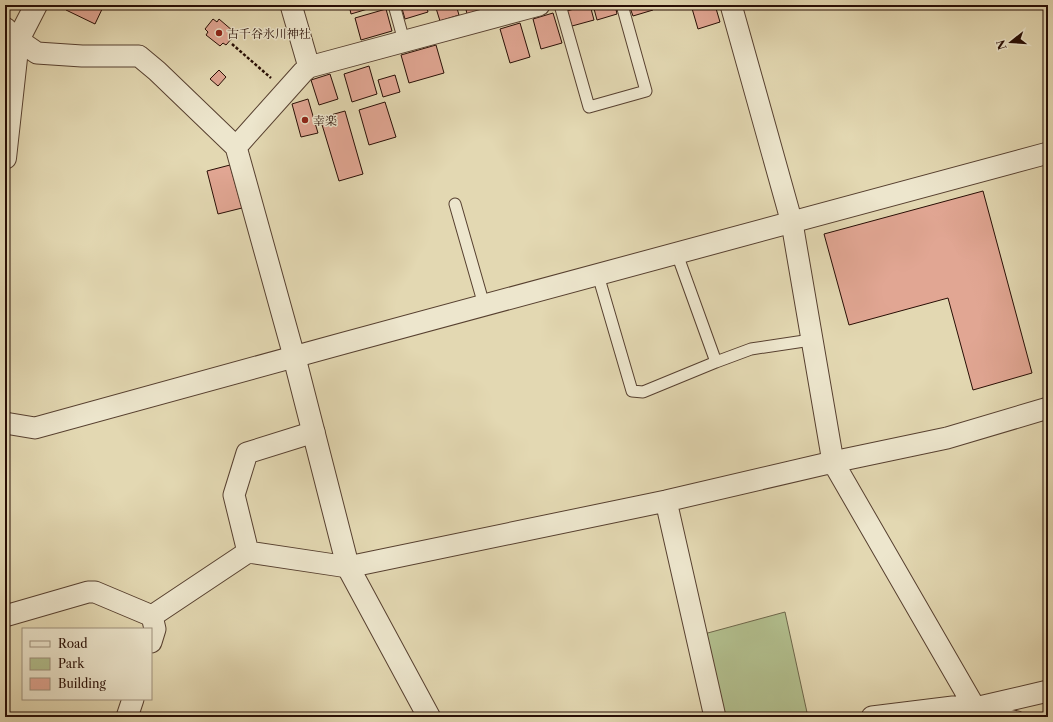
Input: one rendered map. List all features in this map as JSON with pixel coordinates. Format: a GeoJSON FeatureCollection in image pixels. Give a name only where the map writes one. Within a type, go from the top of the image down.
{"type":"FeatureCollection","features":[{"type":"Feature","properties":{"kind":"street"},"geometry":{"type":"LineString","coordinates":[[5,70],[9,39],[36,5]]}},
{"type":"Feature","properties":{"kind":"street"},"geometry":{"type":"LineString","coordinates":[[291,5],[309,67]]}},
{"type":"Feature","properties":{"kind":"street"},"geometry":{"type":"LineString","coordinates":[[236,147],[285,91],[309,67],[404,41],[514,8],[539,5]]}},
{"type":"Feature","properties":{"kind":"street"},"geometry":{"type":"LineString","coordinates":[[731,5],[792,223],[833,462],[977,713]]}},
{"type":"Feature","properties":{"kind":"street"},"geometry":{"type":"LineString","coordinates":[[9,39],[38,53],[82,56],[139,56],[157,71],[236,147],[294,356],[348,567],[429,717]]}},
{"type":"Feature","properties":{"kind":"street"},"geometry":{"type":"LineString","coordinates":[[5,158],[9,39]]}},
{"type":"Feature","properties":{"kind":"street"},"geometry":{"type":"LineString","coordinates":[[5,423],[35,428],[294,356],[1048,153]]}},
{"type":"Feature","properties":{"kind":"street"},"geometry":{"type":"LineString","coordinates":[[152,616],[248,552],[348,567],[666,501],[833,462],[947,438],[1048,408]]}},
{"type":"Feature","properties":{"kind":"street"},"geometry":{"type":"LineString","coordinates":[[248,552],[234,495],[247,453],[314,432]]}},
{"type":"Feature","properties":{"kind":"street"},"geometry":{"type":"LineString","coordinates":[[666,501],[715,717]]}},
{"type":"Feature","properties":{"kind":"street"},"geometry":{"type":"LineString","coordinates":[[5,616],[88,592],[95,592],[152,616]]}},
{"type":"Feature","properties":{"kind":"street"},"geometry":{"type":"LineString","coordinates":[[152,616],[155,629],[152,639]]}},
{"type":"Feature","properties":{"kind":"street"},"geometry":{"type":"LineString","coordinates":[[872,717],[927,714],[953,708],[977,713],[1048,691]]}},
{"type":"Feature","properties":{"kind":"street"},"geometry":{"type":"LineString","coordinates":[[127,717],[133,700]]}},
{"type":"Feature","properties":{"kind":"lane"},"geometry":{"type":"LineString","coordinates":[[394,5],[404,41]]}},
{"type":"Feature","properties":{"kind":"lane"},"geometry":{"type":"LineString","coordinates":[[560,5],[589,107],[646,91],[622,5]]}},
{"type":"Feature","properties":{"kind":"lane"},"geometry":{"type":"LineString","coordinates":[[455,204],[484,305]]}},
{"type":"Feature","properties":{"kind":"lane"},"geometry":{"type":"LineString","coordinates":[[676,254],[716,362]]}},
{"type":"Feature","properties":{"kind":"lane"},"geometry":{"type":"LineString","coordinates":[[598,275],[632,392],[643,392],[751,349],[811,340]]}},
{"type":"Feature","properties":{"kind":"lane"},"geometry":{"type":"LineString","coordinates":[[977,713],[1018,717]]}},
{"type":"Feature","properties":{"kind":"path"},"geometry":{"type":"LineString","coordinates":[[232,44],[285,91]]}},
{"type":"Feature","properties":{"kind":"green space"},"geometry":{"type":"Polygon","coordinates":[[[785,612],[808,717],[723,717],[704,634],[785,612]]]}},
{"type":"Feature","properties":{"kind":"building"},"geometry":{"type":"Polygon","coordinates":[[[68,5],[104,5],[95,24],[66,10],[68,5]]]}},
{"type":"Feature","properties":{"kind":"building"},"geometry":{"type":"Polygon","coordinates":[[[349,5],[381,5],[351,14],[349,5]]]}},
{"type":"Feature","properties":{"kind":"building"},"geometry":{"type":"Polygon","coordinates":[[[401,5],[426,5],[428,12],[405,19],[401,5]]]}},
{"type":"Feature","properties":{"kind":"building"},"geometry":{"type":"Polygon","coordinates":[[[435,5],[456,5],[459,15],[440,21],[435,5]]]}},
{"type":"Feature","properties":{"kind":"building"},"geometry":{"type":"Polygon","coordinates":[[[465,5],[481,5],[483,9],[467,14],[465,5]]]}},
{"type":"Feature","properties":{"kind":"building"},"geometry":{"type":"Polygon","coordinates":[[[590,5],[594,20],[572,26],[567,11],[590,5]]]}},
{"type":"Feature","properties":{"kind":"building"},"geometry":{"type":"Polygon","coordinates":[[[593,5],[615,5],[617,14],[597,20],[593,5]]]}},
{"type":"Feature","properties":{"kind":"building"},"geometry":{"type":"Polygon","coordinates":[[[629,5],[651,5],[653,10],[633,16],[629,5]]]}},
{"type":"Feature","properties":{"kind":"building"},"geometry":{"type":"Polygon","coordinates":[[[691,5],[715,5],[720,22],[698,29],[691,5]]]}},
{"type":"Feature","properties":{"kind":"building"},"geometry":{"type":"Polygon","coordinates":[[[386,9],[392,31],[361,40],[355,18],[386,9]]]}},
{"type":"Feature","properties":{"kind":"building"},"geometry":{"type":"Polygon","coordinates":[[[553,13],[562,43],[541,49],[533,19],[553,13]]]}},
{"type":"Feature","properties":{"kind":"building"},"geometry":{"type":"Polygon","coordinates":[[[213,19],[217,22],[219,19],[233,31],[230,35],[233,37],[226,45],[223,43],[220,46],[206,35],[208,32],[205,29],[213,19]]]}},
{"type":"Feature","properties":{"kind":"building"},"geometry":{"type":"Polygon","coordinates":[[[520,23],[530,57],[510,63],[500,29],[520,23]]]}},
{"type":"Feature","properties":{"kind":"building"},"geometry":{"type":"Polygon","coordinates":[[[436,45],[444,73],[409,83],[401,55],[436,45]]]}},
{"type":"Feature","properties":{"kind":"building"},"geometry":{"type":"Polygon","coordinates":[[[369,66],[377,94],[352,102],[344,74],[369,66]]]}},
{"type":"Feature","properties":{"kind":"building"},"geometry":{"type":"Polygon","coordinates":[[[219,70],[226,77],[218,86],[210,79],[219,70]]]}},
{"type":"Feature","properties":{"kind":"building"},"geometry":{"type":"Polygon","coordinates":[[[330,74],[338,99],[319,105],[311,80],[330,74]]]}},
{"type":"Feature","properties":{"kind":"building"},"geometry":{"type":"Polygon","coordinates":[[[395,75],[400,92],[383,97],[378,80],[395,75]]]}},
{"type":"Feature","properties":{"kind":"building"},"geometry":{"type":"Polygon","coordinates":[[[308,99],[318,133],[301,137],[292,104],[308,99]]]}},
{"type":"Feature","properties":{"kind":"building"},"geometry":{"type":"Polygon","coordinates":[[[385,102],[396,137],[369,145],[359,110],[385,102]]]}},
{"type":"Feature","properties":{"kind":"building"},"geometry":{"type":"Polygon","coordinates":[[[345,111],[363,174],[339,181],[320,118],[345,111]]]}},
{"type":"Feature","properties":{"kind":"building"},"geometry":{"type":"Polygon","coordinates":[[[230,165],[242,208],[218,214],[207,171],[230,165]]]}},
{"type":"Feature","properties":{"kind":"building"},"geometry":{"type":"Polygon","coordinates":[[[983,191],[1032,373],[973,390],[948,298],[849,325],[824,234],[983,191]]]}},
{"type":"Feature","properties":{"kind":"place","name":"古千谷氷川神社"},"geometry":{"type":"Point","coordinates":[219,33]}},
{"type":"Feature","properties":{"kind":"place","name":"幸楽"},"geometry":{"type":"Point","coordinates":[305,120]}}]}
